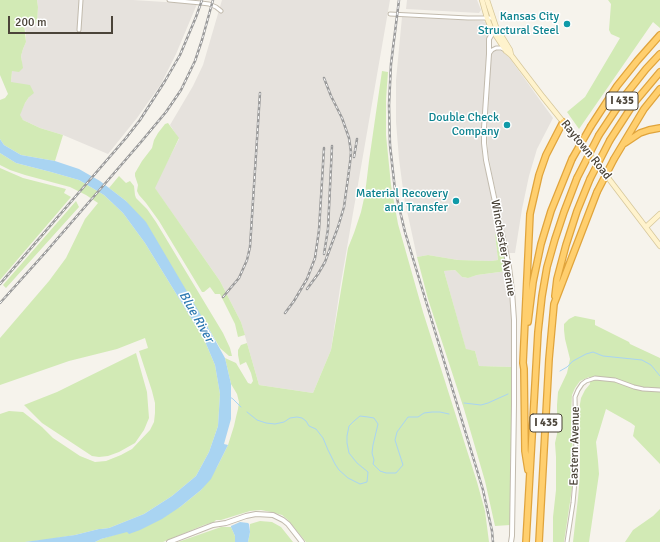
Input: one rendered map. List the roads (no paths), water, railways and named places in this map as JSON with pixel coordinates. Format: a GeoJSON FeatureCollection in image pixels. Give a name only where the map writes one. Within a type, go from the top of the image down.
{"type":"FeatureCollection","features":[{"type":"Feature","properties":{"kind":"highway"},"geometry":{"type":"LineString","coordinates":[[524,369],[526,363],[530,302],[541,244],[551,211],[572,159],[617,86],[660,36]]}},
{"type":"Feature","properties":{"kind":"highway","name":"I 435"},"geometry":{"type":"LineString","coordinates":[[526,542],[538,332],[547,267],[564,212],[577,178],[600,135],[627,94],[646,69],[660,54]]}},
{"type":"Feature","properties":{"kind":"highway","name":"I 435"},"geometry":{"type":"LineString","coordinates":[[539,542],[549,360],[557,278],[576,211],[590,178],[610,140],[634,103],[660,72]]}},
{"type":"Feature","properties":{"kind":"highway"},"geometry":{"type":"LineString","coordinates":[[554,304],[597,192],[622,145],[644,109],[659,90]]}},
{"type":"Feature","properties":{"kind":"highway"},"geometry":{"type":"LineString","coordinates":[[529,480],[525,451],[523,363],[530,214],[539,175],[546,156],[563,122]]}},
{"type":"Feature","properties":{"kind":"highway"},"geometry":{"type":"LineString","coordinates":[[622,145],[640,133],[660,128]]}},
{"type":"Feature","properties":{"kind":"main road","name":"Raytown Road"},"geometry":{"type":"LineString","coordinates":[[482,0],[487,18],[506,51],[511,55],[609,179],[660,246]]}},
{"type":"Feature","properties":{"kind":"main road","name":"Raytown Road"},"geometry":{"type":"LineString","coordinates":[[487,0],[496,32],[510,50],[511,55]]}},
{"type":"Feature","properties":{"kind":"main road"},"geometry":{"type":"LineString","coordinates":[[646,227],[660,214]]}},
{"type":"Feature","properties":{"kind":"street"},"geometry":{"type":"LineString","coordinates":[[79,30],[81,0]]}},
{"type":"Feature","properties":{"kind":"street"},"geometry":{"type":"LineString","coordinates":[[169,0],[212,5],[221,11]]}},
{"type":"Feature","properties":{"kind":"street"},"geometry":{"type":"LineString","coordinates":[[390,14],[493,18]]}},
{"type":"Feature","properties":{"kind":"street","name":"Winchester Avenue"},"geometry":{"type":"LineString","coordinates":[[496,32],[489,39],[484,143],[486,160],[509,267],[514,320],[514,420],[511,542]]}},
{"type":"Feature","properties":{"kind":"street"},"geometry":{"type":"LineString","coordinates":[[489,54],[496,48],[506,51]]}},
{"type":"Feature","properties":{"kind":"street","name":"Eastern Avenue"},"geometry":{"type":"LineString","coordinates":[[567,542],[575,481],[575,397],[578,390],[586,381],[595,378],[615,380],[643,389],[659,390]]}},
{"type":"Feature","properties":{"kind":"street"},"geometry":{"type":"LineString","coordinates":[[169,542],[213,525],[226,523],[256,514],[273,515],[283,520],[302,542]]}},
{"type":"Feature","properties":{"kind":"water","name":"Blue River"},"geometry":{"type":"Polygon","coordinates":[[[0,139],[4,145],[21,155],[55,161],[79,169],[100,181],[126,201],[146,222],[225,358],[231,384],[231,419],[224,444],[228,445],[211,479],[201,490],[180,507],[162,519],[129,534],[127,532],[95,542],[25,542],[75,535],[109,528],[144,514],[172,496],[196,476],[209,452],[218,426],[220,394],[215,365],[204,339],[145,243],[123,213],[104,195],[79,180],[16,163],[0,153],[0,139]]]}},
{"type":"Feature","properties":{"kind":"water"},"geometry":{"type":"Polygon","coordinates":[[[240,522],[249,524],[250,532],[248,542],[235,542],[235,536],[231,526],[240,522]]]}},
{"type":"Feature","properties":{"kind":"waterway"},"geometry":{"type":"LineString","coordinates":[[560,371],[573,361],[593,352],[603,356],[642,360],[651,365],[660,376]]}},
{"type":"Feature","properties":{"kind":"waterway"},"geometry":{"type":"LineString","coordinates":[[464,403],[481,405],[508,394]]}},
{"type":"Feature","properties":{"kind":"waterway"},"geometry":{"type":"LineString","coordinates":[[230,397],[241,407]]}},
{"type":"Feature","properties":{"kind":"waterway"},"geometry":{"type":"LineString","coordinates":[[247,412],[257,420],[275,424],[284,422],[290,418],[302,418],[309,426],[316,429],[323,438],[339,470],[348,478],[360,484],[367,482],[368,472],[357,463],[349,453],[347,443],[349,426],[360,416],[374,418],[378,424],[373,445],[373,464],[380,471],[386,473],[396,473],[403,465],[395,440],[397,432],[408,417],[418,417],[424,413],[432,412],[449,414]]}},
{"type":"Feature","properties":{"kind":"railway"},"geometry":{"type":"LineString","coordinates":[[0,284],[140,120],[180,55],[202,0]]}},
{"type":"Feature","properties":{"kind":"railway"},"geometry":{"type":"LineString","coordinates":[[0,303],[166,112],[181,90],[195,61],[213,0]]}},
{"type":"Feature","properties":{"kind":"railway"},"geometry":{"type":"LineString","coordinates":[[399,0],[391,64],[389,105],[390,145],[395,190],[405,232],[483,490],[493,542]]}},
{"type":"Feature","properties":{"kind":"railway"},"geometry":{"type":"LineString","coordinates":[[307,289],[325,262],[338,227],[344,207],[351,152],[349,138],[342,118],[324,78]]}},
{"type":"Feature","properties":{"kind":"railway"},"geometry":{"type":"LineString","coordinates":[[223,297],[239,278],[247,260],[250,247],[260,93]]}},
{"type":"Feature","properties":{"kind":"railway"},"geometry":{"type":"LineString","coordinates":[[354,157],[357,139]]}},
{"type":"Feature","properties":{"kind":"railway"},"geometry":{"type":"LineString","coordinates":[[324,254],[328,229],[332,146]]}},
{"type":"Feature","properties":{"kind":"railway"},"geometry":{"type":"LineString","coordinates":[[285,313],[307,279],[315,258],[319,230],[324,148]]}},
{"type":"Feature","properties":{"kind":"place","name":"Kansas City Structural Steel"},"geometry":{"type":"Point","coordinates":[567,24]}},
{"type":"Feature","properties":{"kind":"place","name":"Double Check Company"},"geometry":{"type":"Point","coordinates":[507,125]}},
{"type":"Feature","properties":{"kind":"place","name":"Material Recovery and Transfer"},"geometry":{"type":"Point","coordinates":[456,201]}}]}
